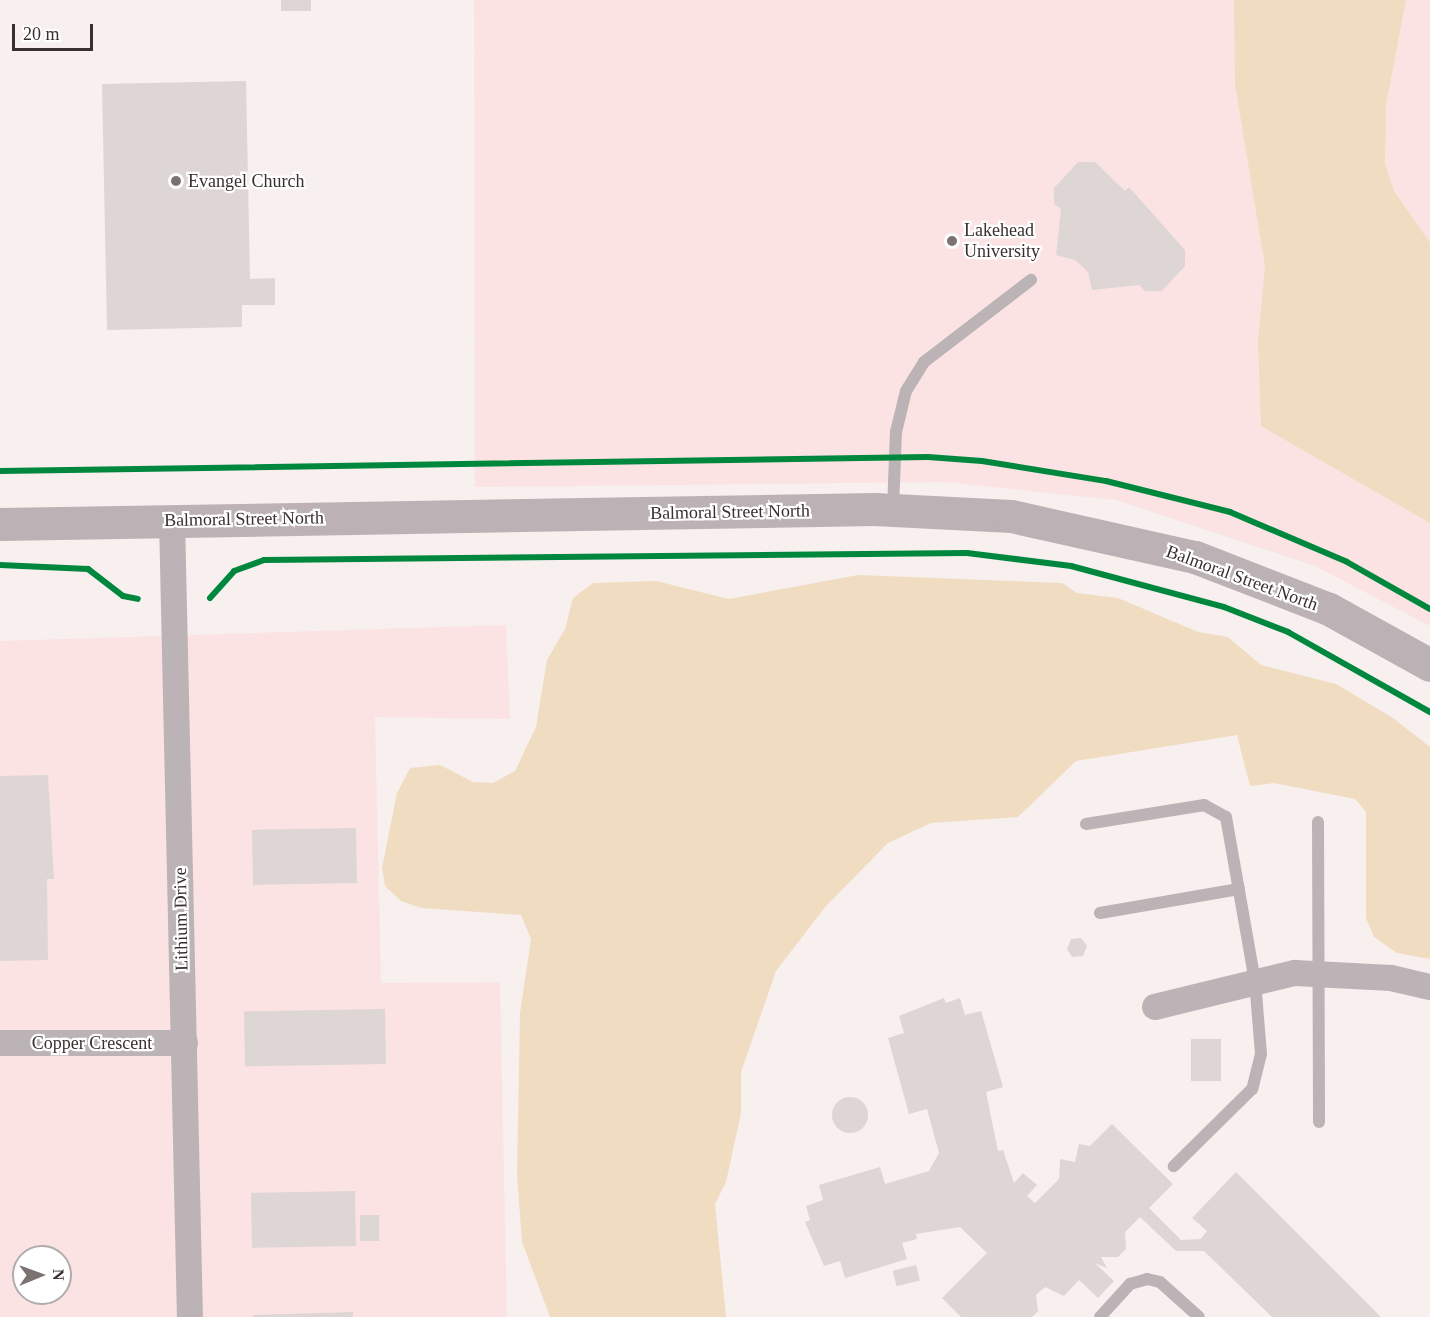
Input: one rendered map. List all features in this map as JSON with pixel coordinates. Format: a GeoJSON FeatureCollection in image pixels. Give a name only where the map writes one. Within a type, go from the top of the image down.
{"type":"FeatureCollection","features":[{"type":"Feature","properties":{"kind":"main road","name":"Balmoral Street North"},"geometry":{"type":"LineString","coordinates":[[0,524],[892,510],[1011,516],[1195,557],[1329,609],[1430,665]]}},
{"type":"Feature","properties":{"kind":"street","name":"Lithium Drive"},"geometry":{"type":"LineString","coordinates":[[172,520],[190,1317]]}},
{"type":"Feature","properties":{"kind":"street"},"geometry":{"type":"LineString","coordinates":[[1155,1007],[1255,981],[1321,973],[1430,987]]}},
{"type":"Feature","properties":{"kind":"street","name":"Copper Crescent"},"geometry":{"type":"LineString","coordinates":[[0,1043],[184,1043]]}},
{"type":"Feature","properties":{"kind":"lane"},"geometry":{"type":"LineString","coordinates":[[892,510],[896,432],[906,392],[924,362],[1031,280]]}},
{"type":"Feature","properties":{"kind":"lane"},"geometry":{"type":"LineString","coordinates":[[1086,824],[1204,805],[1215,808],[1226,818],[1255,981],[1261,1054],[1252,1089],[1174,1166]]}},
{"type":"Feature","properties":{"kind":"lane"},"geometry":{"type":"LineString","coordinates":[[1318,822],[1321,973],[1319,1122]]}},
{"type":"Feature","properties":{"kind":"lane"},"geometry":{"type":"LineString","coordinates":[[1100,913],[1239,889]]}},
{"type":"Feature","properties":{"kind":"lane"},"geometry":{"type":"LineString","coordinates":[[1100,1317],[1130,1284],[1147,1279],[1160,1282],[1199,1317]]}},
{"type":"Feature","properties":{"kind":"shaded area","name":"Lakehead University"},"geometry":{"type":"Polygon","coordinates":[[[474,0],[1430,0],[1430,626],[1315,566],[1116,500],[945,482],[475,487],[474,0]]]}},
{"type":"Feature","properties":{"kind":"shaded area"},"geometry":{"type":"Polygon","coordinates":[[[1234,0],[1406,0],[1386,105],[1385,164],[1394,191],[1430,243],[1430,523],[1261,426],[1258,342],[1265,266],[1235,84],[1234,0]]]}},
{"type":"Feature","properties":{"kind":"shaded area"},"geometry":{"type":"Polygon","coordinates":[[[858,575],[1062,583],[1077,593],[1118,598],[1198,632],[1228,637],[1261,665],[1336,684],[1393,718],[1430,747],[1430,959],[1397,953],[1374,937],[1366,918],[1366,812],[1355,799],[1274,783],[1250,786],[1237,735],[1076,761],[1018,817],[931,823],[888,843],[826,906],[776,971],[741,1072],[741,1113],[726,1182],[715,1204],[726,1317],[550,1317],[522,1242],[517,1174],[520,1013],[531,939],[521,915],[421,908],[401,901],[385,886],[382,868],[397,793],[410,768],[440,765],[473,782],[493,783],[515,771],[536,727],[547,660],[565,629],[573,598],[593,583],[656,581],[729,599],[858,575]]]}},
{"type":"Feature","properties":{"kind":"shaded area"},"geometry":{"type":"Polygon","coordinates":[[[506,625],[510,719],[375,717],[381,983],[500,982],[507,1317],[0,1317],[0,641],[506,625]]]}},
{"type":"Feature","properties":{"kind":"building"},"geometry":{"type":"Polygon","coordinates":[[[281,0],[311,0],[311,11],[281,11],[281,0]]]}},
{"type":"Feature","properties":{"kind":"building","name":"Evangel Church"},"geometry":{"type":"Polygon","coordinates":[[[246,81],[250,279],[275,278],[275,305],[242,305],[242,327],[107,330],[102,84],[246,81]]]}},
{"type":"Feature","properties":{"kind":"building"},"geometry":{"type":"Polygon","coordinates":[[[1078,162],[1095,162],[1125,191],[1129,187],[1185,250],[1185,266],[1162,291],[1145,291],[1139,285],[1092,290],[1088,272],[1075,260],[1056,255],[1061,209],[1054,204],[1054,188],[1078,162]]]}},
{"type":"Feature","properties":{"kind":"building"},"geometry":{"type":"Polygon","coordinates":[[[48,775],[54,879],[47,879],[48,960],[0,961],[0,776],[48,775]]]}},
{"type":"Feature","properties":{"kind":"building"},"geometry":{"type":"Polygon","coordinates":[[[356,828],[357,883],[253,885],[252,830],[356,828]]]}},
{"type":"Feature","properties":{"kind":"building"},"geometry":{"type":"Polygon","coordinates":[[[1081,938],[1087,946],[1083,956],[1072,957],[1067,949],[1071,939],[1081,938]]]}},
{"type":"Feature","properties":{"kind":"building"},"geometry":{"type":"Polygon","coordinates":[[[944,998],[946,1003],[960,998],[965,1015],[981,1011],[1003,1087],[986,1092],[998,1151],[1003,1150],[1014,1183],[1023,1173],[1037,1185],[1027,1196],[1035,1203],[1059,1179],[1060,1159],[1075,1162],[1079,1144],[1090,1146],[1112,1124],[1173,1184],[1149,1208],[1181,1240],[1201,1239],[1207,1231],[1192,1218],[1236,1172],[1381,1317],[1272,1317],[1204,1251],[1176,1251],[1140,1217],[1125,1232],[1126,1249],[1118,1257],[1101,1257],[1107,1268],[1095,1263],[1114,1281],[1098,1298],[1079,1280],[1064,1296],[1045,1287],[1036,1295],[1038,1311],[1032,1317],[961,1317],[942,1298],[987,1253],[960,1227],[916,1234],[917,1239],[902,1243],[907,1259],[845,1278],[840,1261],[824,1266],[805,1222],[810,1220],[806,1206],[823,1200],[819,1185],[880,1167],[885,1184],[929,1171],[939,1153],[927,1109],[909,1114],[888,1038],[904,1033],[899,1016],[944,998]]]}},
{"type":"Feature","properties":{"kind":"building"},"geometry":{"type":"Polygon","coordinates":[[[385,1009],[386,1064],[245,1066],[244,1011],[385,1009]]]}},
{"type":"Feature","properties":{"kind":"building"},"geometry":{"type":"Polygon","coordinates":[[[1191,1039],[1221,1039],[1221,1081],[1191,1081],[1191,1039]]]}},
{"type":"Feature","properties":{"kind":"building"},"geometry":{"type":"Polygon","coordinates":[[[850,1097],[863,1102],[868,1115],[863,1128],[850,1133],[837,1128],[832,1115],[837,1102],[850,1097]]]}},
{"type":"Feature","properties":{"kind":"building"},"geometry":{"type":"Polygon","coordinates":[[[355,1191],[356,1246],[252,1248],[251,1193],[355,1191]]]}},
{"type":"Feature","properties":{"kind":"building"},"geometry":{"type":"Polygon","coordinates":[[[360,1215],[379,1215],[379,1241],[360,1241],[360,1215]]]}},
{"type":"Feature","properties":{"kind":"building"},"geometry":{"type":"Polygon","coordinates":[[[916,1265],[920,1281],[897,1286],[893,1271],[916,1265]]]}},
{"type":"Feature","properties":{"kind":"building"},"geometry":{"type":"Polygon","coordinates":[[[353,1312],[353,1317],[253,1317],[253,1315],[353,1312]]]}},
{"type":"Feature","properties":{"kind":"cycle path"},"geometry":{"type":"LineString","coordinates":[[0,471],[928,457],[982,461],[1106,481],[1230,512],[1347,562],[1430,609]]}},
{"type":"Feature","properties":{"kind":"cycle path"},"geometry":{"type":"LineString","coordinates":[[210,598],[234,571],[264,560],[967,553],[1071,566],[1224,607],[1288,632],[1430,712]]}},
{"type":"Feature","properties":{"kind":"cycle path"},"geometry":{"type":"LineString","coordinates":[[0,565],[88,569],[123,596],[138,599]]}},
{"type":"Feature","properties":{"kind":"place","name":"Evangel Church"},"geometry":{"type":"Point","coordinates":[176,181]}},
{"type":"Feature","properties":{"kind":"place","name":"Lakehead University"},"geometry":{"type":"Point","coordinates":[952,241]}}]}
